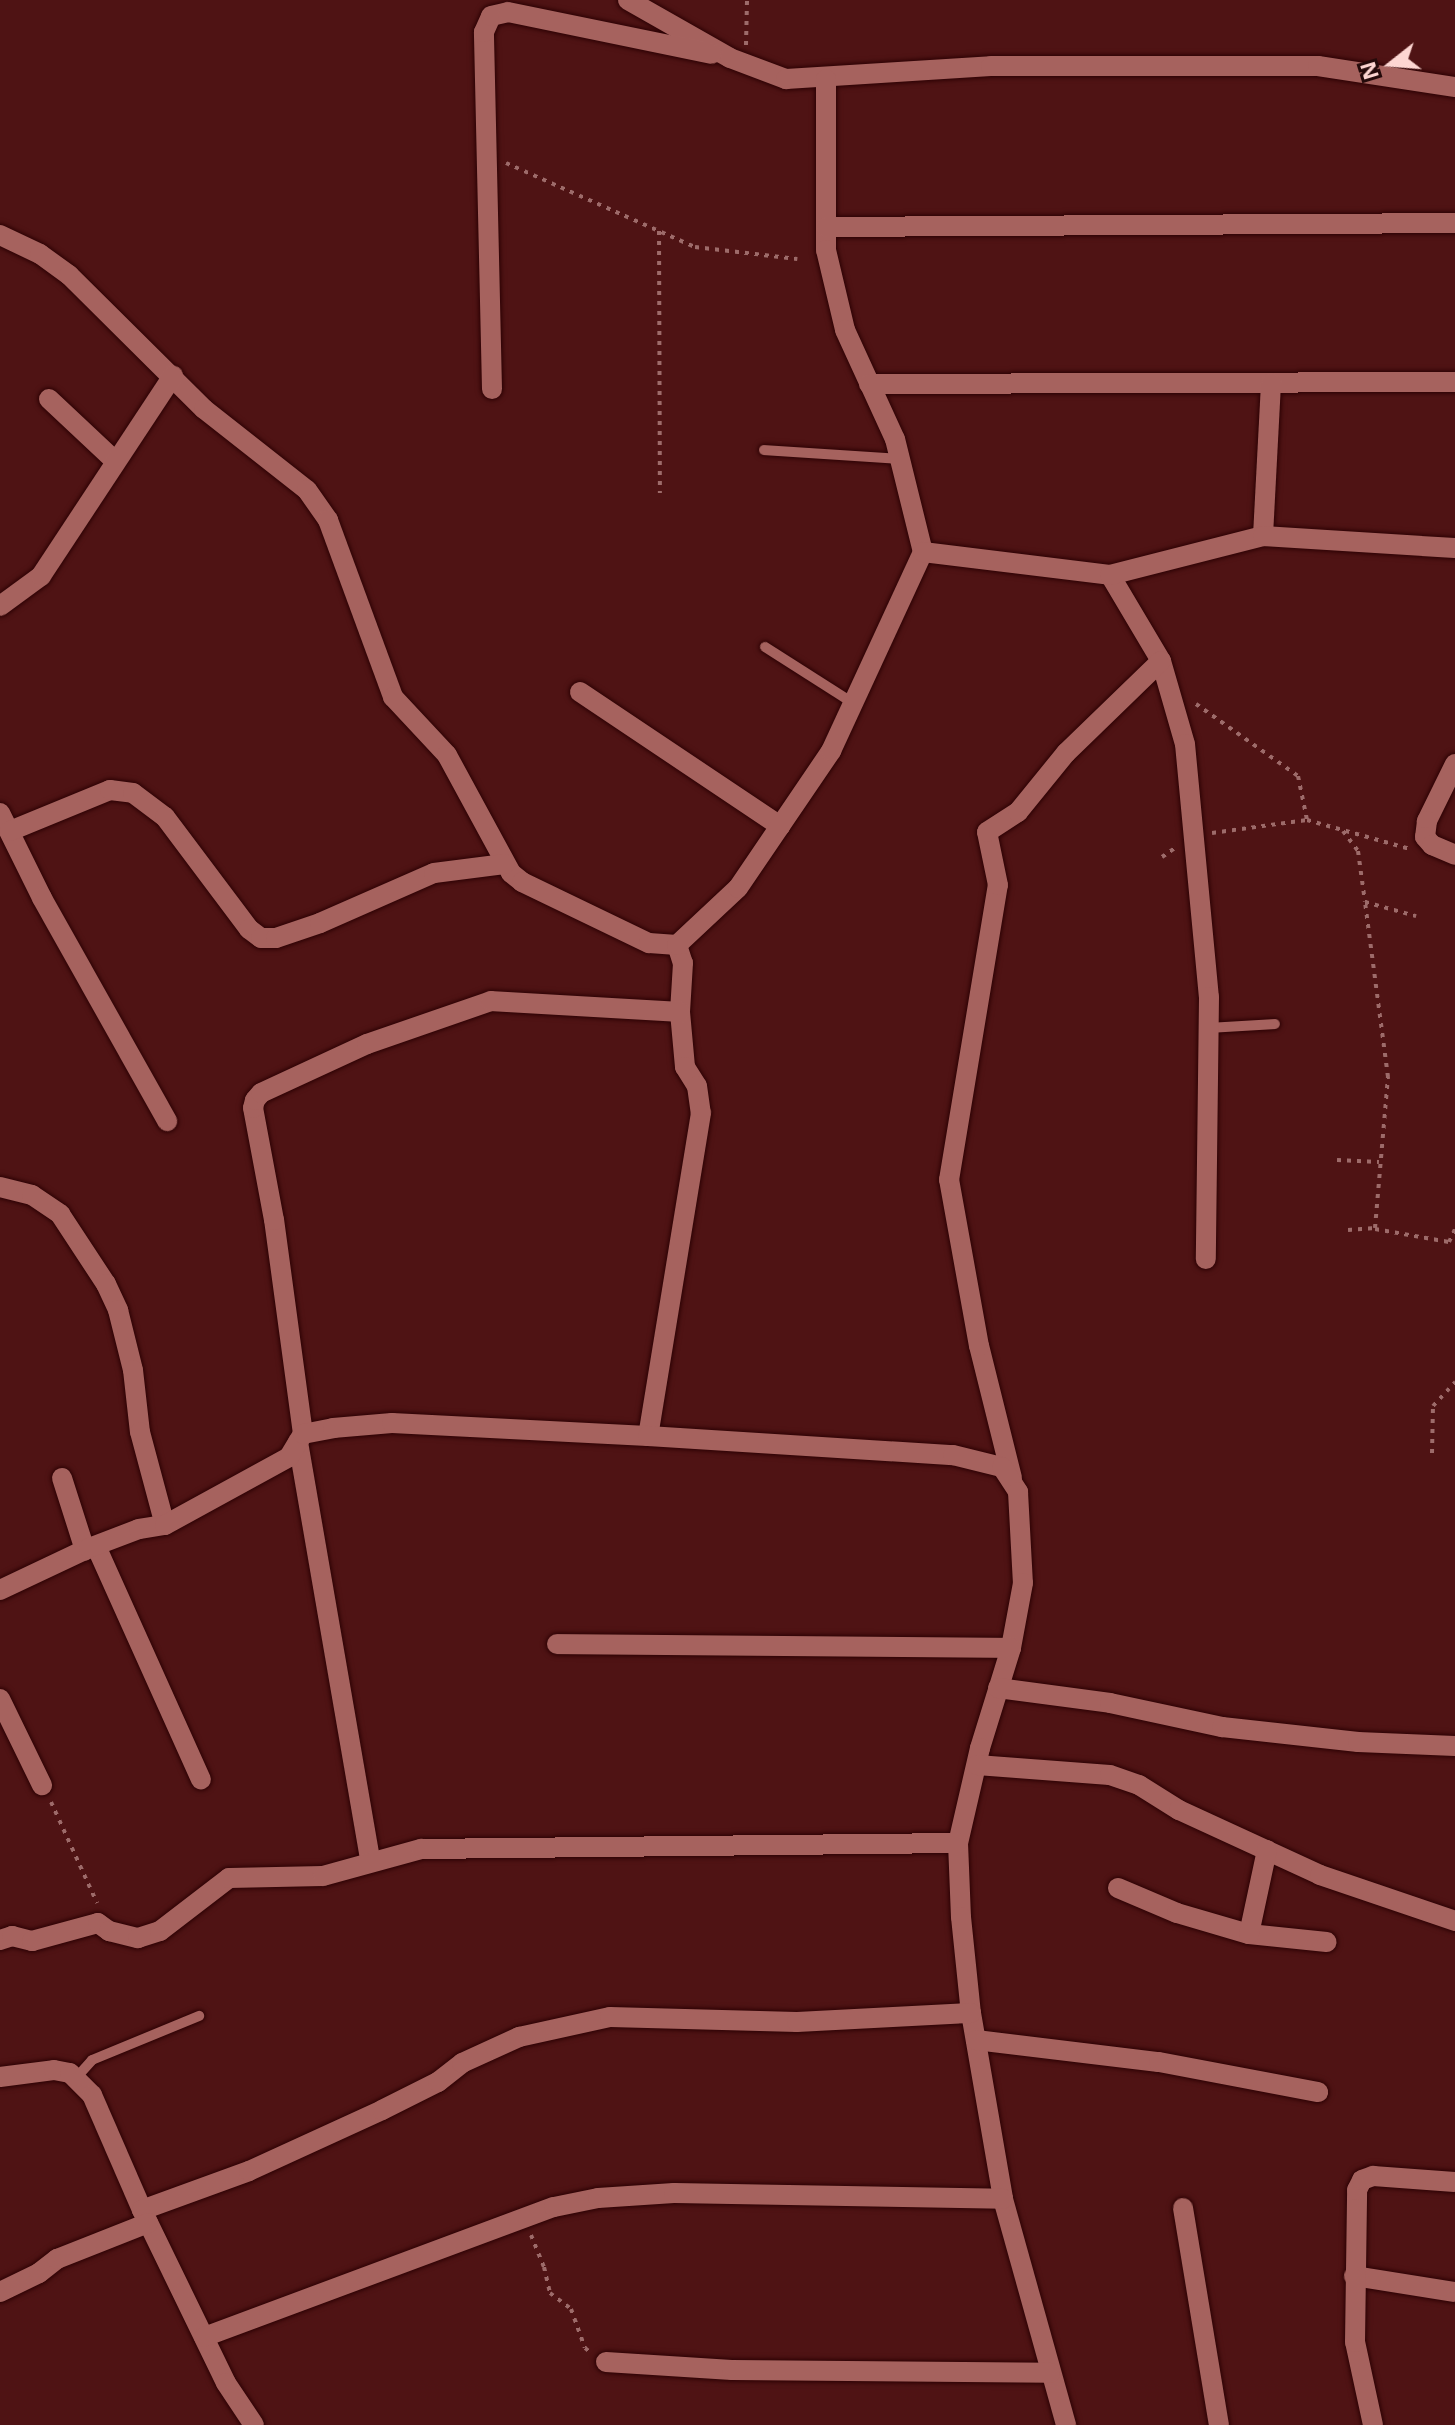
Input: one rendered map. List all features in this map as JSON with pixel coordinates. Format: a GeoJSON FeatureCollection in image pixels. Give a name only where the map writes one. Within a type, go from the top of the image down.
{"type":"FeatureCollection","features":[{"type":"Feature","properties":{"kind":"street"},"geometry":{"type":"LineString","coordinates":[[628,0],[738,60],[786,79],[826,79],[991,66],[1318,66],[1455,87]]}},
{"type":"Feature","properties":{"kind":"street"},"geometry":{"type":"LineString","coordinates":[[492,389],[484,32],[491,16],[508,12],[738,60]]}},
{"type":"Feature","properties":{"kind":"street"},"geometry":{"type":"LineString","coordinates":[[0,235],[40,254],[69,275],[204,409],[286,470],[320,507],[393,697],[447,755],[504,864],[522,882],[649,943],[677,945],[738,888],[831,751],[923,552],[900,459],[845,330],[826,250],[826,79]]}},
{"type":"Feature","properties":{"kind":"street"},"geometry":{"type":"LineString","coordinates":[[826,227],[1455,223]]}},
{"type":"Feature","properties":{"kind":"street"},"geometry":{"type":"LineString","coordinates":[[0,606],[41,576],[173,376]]}},
{"type":"Feature","properties":{"kind":"street"},"geometry":{"type":"LineString","coordinates":[[869,384],[1455,382]]}},
{"type":"Feature","properties":{"kind":"street"},"geometry":{"type":"LineString","coordinates":[[1263,536],[1271,383]]}},
{"type":"Feature","properties":{"kind":"street"},"geometry":{"type":"LineString","coordinates":[[49,399],[115,461]]}},
{"type":"Feature","properties":{"kind":"street"},"geometry":{"type":"LineString","coordinates":[[923,552],[1110,575],[1263,536],[1455,548]]}},
{"type":"Feature","properties":{"kind":"street"},"geometry":{"type":"LineString","coordinates":[[1110,575],[1161,661],[1185,744],[1209,1028],[1206,1259]]}},
{"type":"Feature","properties":{"kind":"street"},"geometry":{"type":"LineString","coordinates":[[1066,2425],[1003,2199],[971,2013],[958,1843],[1011,1648],[1023,1583],[1018,1492],[979,1346],[949,1180],[998,885],[987,832],[1018,812],[1066,753],[1161,661]]}},
{"type":"Feature","properties":{"kind":"street"},"geometry":{"type":"LineString","coordinates":[[580,692],[780,826]]}},
{"type":"Feature","properties":{"kind":"street"},"geometry":{"type":"LineString","coordinates":[[1455,764],[1427,821],[1425,837],[1432,845],[1455,855]]}},
{"type":"Feature","properties":{"kind":"street"},"geometry":{"type":"LineString","coordinates":[[167,1121],[42,898],[5,822],[110,790],[133,793],[165,817],[249,929],[261,938],[276,938],[320,923],[434,873],[504,864]]}},
{"type":"Feature","properties":{"kind":"street"},"geometry":{"type":"LineString","coordinates":[[648,1436],[701,1113],[697,1086],[685,1067],[680,1012],[683,963],[677,945]]}},
{"type":"Feature","properties":{"kind":"street"},"geometry":{"type":"LineString","coordinates":[[370,1860],[301,1438],[274,1220],[253,1108],[255,1100],[261,1093],[367,1044],[491,1001],[680,1012]]}},
{"type":"Feature","properties":{"kind":"street"},"geometry":{"type":"LineString","coordinates":[[0,1187],[32,1195],[60,1214],[106,1284],[118,1310],[133,1370],[140,1432],[165,1525]]}},
{"type":"Feature","properties":{"kind":"street"},"geometry":{"type":"LineString","coordinates":[[0,1590],[90,1548],[139,1529],[165,1525],[289,1457],[301,1438],[392,1423],[953,1455],[1002,1467],[1012,1478]]}},
{"type":"Feature","properties":{"kind":"street"},"geometry":{"type":"LineString","coordinates":[[62,1478],[90,1548],[201,1780]]}},
{"type":"Feature","properties":{"kind":"street"},"geometry":{"type":"LineString","coordinates":[[557,1644],[1011,1648]]}},
{"type":"Feature","properties":{"kind":"street"},"geometry":{"type":"LineString","coordinates":[[998,1688],[1110,1703],[1222,1727],[1358,1742],[1455,1746]]}},
{"type":"Feature","properties":{"kind":"street"},"geometry":{"type":"LineString","coordinates":[[0,1699],[42,1785]]}},
{"type":"Feature","properties":{"kind":"street"},"geometry":{"type":"LineString","coordinates":[[977,1765],[1110,1775],[1139,1785],[1179,1810],[1320,1875],[1455,1921]]}},
{"type":"Feature","properties":{"kind":"street"},"geometry":{"type":"LineString","coordinates":[[0,1940],[12,1936],[32,1941],[98,1923],[109,1931],[138,1938],[160,1931],[229,1878],[323,1876],[370,1860],[421,1849],[958,1843]]}},
{"type":"Feature","properties":{"kind":"street"},"geometry":{"type":"LineString","coordinates":[[1249,1934],[1267,1850]]}},
{"type":"Feature","properties":{"kind":"street"},"geometry":{"type":"LineString","coordinates":[[1118,1888],[1177,1913],[1249,1934],[1327,1942]]}},
{"type":"Feature","properties":{"kind":"street"},"geometry":{"type":"LineString","coordinates":[[0,2292],[39,2273],[57,2259],[145,2216],[382,2110],[438,2082],[462,2063],[519,2037],[610,2017],[797,2022],[971,2013]]}},
{"type":"Feature","properties":{"kind":"street"},"geometry":{"type":"LineString","coordinates":[[976,2040],[1159,2062],[1318,2092]]}},
{"type":"Feature","properties":{"kind":"street"},"geometry":{"type":"LineString","coordinates":[[0,2077],[54,2070],[76,2078],[92,2095],[145,2216],[226,2383],[254,2425]]}},
{"type":"Feature","properties":{"kind":"street"},"geometry":{"type":"LineString","coordinates":[[1373,2425],[1355,2342],[1357,2190],[1362,2180],[1373,2176],[1455,2182]]}},
{"type":"Feature","properties":{"kind":"street"},"geometry":{"type":"LineString","coordinates":[[204,2337],[529,2216],[598,2198],[674,2193],[1003,2199]]}},
{"type":"Feature","properties":{"kind":"street"},"geometry":{"type":"LineString","coordinates":[[1183,2208],[1219,2425]]}},
{"type":"Feature","properties":{"kind":"street"},"geometry":{"type":"LineString","coordinates":[[1354,2276],[1455,2292]]}},
{"type":"Feature","properties":{"kind":"street"},"geometry":{"type":"LineString","coordinates":[[606,2362],[732,2370],[1050,2373]]}},
{"type":"Feature","properties":{"kind":"lane"},"geometry":{"type":"LineString","coordinates":[[764,450],[900,459]]}},
{"type":"Feature","properties":{"kind":"lane"},"geometry":{"type":"LineString","coordinates":[[765,647],[853,703]]}},
{"type":"Feature","properties":{"kind":"lane"},"geometry":{"type":"LineString","coordinates":[[1209,1028],[1275,1024]]}},
{"type":"Feature","properties":{"kind":"lane"},"geometry":{"type":"LineString","coordinates":[[76,2078],[92,2060],[199,2016]]}},
{"type":"Feature","properties":{"kind":"path"},"geometry":{"type":"LineString","coordinates":[[738,60],[747,0]]}},
{"type":"Feature","properties":{"kind":"path"},"geometry":{"type":"LineString","coordinates":[[487,154],[695,247],[797,259]]}},
{"type":"Feature","properties":{"kind":"path"},"geometry":{"type":"LineString","coordinates":[[659,231],[660,493]]}},
{"type":"Feature","properties":{"kind":"path"},"geometry":{"type":"LineString","coordinates":[[1172,699],[1196,703],[1298,776],[1307,820]]}},
{"type":"Feature","properties":{"kind":"path"},"geometry":{"type":"LineString","coordinates":[[1162,857],[1193,836],[1307,820],[1407,850],[1432,845]]}},
{"type":"Feature","properties":{"kind":"path"},"geometry":{"type":"LineString","coordinates":[[1343,831],[1358,851],[1388,1077],[1375,1228],[1348,1230]]}},
{"type":"Feature","properties":{"kind":"path"},"geometry":{"type":"LineString","coordinates":[[1365,902],[1416,916]]}},
{"type":"Feature","properties":{"kind":"path"},"geometry":{"type":"LineString","coordinates":[[1337,1160],[1379,1162]]}},
{"type":"Feature","properties":{"kind":"path"},"geometry":{"type":"LineString","coordinates":[[1370,1228],[1449,1242],[1455,1229]]}},
{"type":"Feature","properties":{"kind":"path"},"geometry":{"type":"LineString","coordinates":[[1432,1453],[1433,1406],[1455,1382]]}},
{"type":"Feature","properties":{"kind":"path"},"geometry":{"type":"LineString","coordinates":[[42,1785],[60,1816],[109,1931]]}},
{"type":"Feature","properties":{"kind":"path"},"geometry":{"type":"LineString","coordinates":[[529,2216],[530,2234],[544,2267],[550,2293],[571,2309],[585,2348],[606,2362]]}}]}
